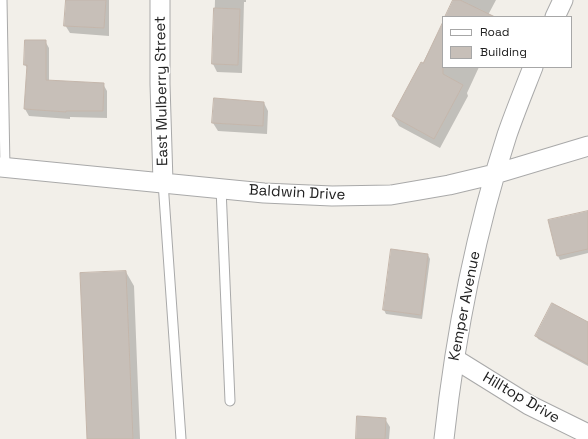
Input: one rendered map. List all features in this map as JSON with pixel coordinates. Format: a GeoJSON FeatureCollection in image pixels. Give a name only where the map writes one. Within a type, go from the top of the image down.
{"type":"FeatureCollection","features":[{"type":"Feature","properties":{"kind":"street","name":"East Mulberry Street"},"geometry":{"type":"LineString","coordinates":[[160,0],[160,84],[163,182]]}},
{"type":"Feature","properties":{"kind":"street"},"geometry":{"type":"LineString","coordinates":[[555,16],[563,0]]}},
{"type":"Feature","properties":{"kind":"street","name":"Kemper Avenue"},"geometry":{"type":"LineString","coordinates":[[444,439],[454,359],[476,249],[507,134],[533,68]]}},
{"type":"Feature","properties":{"kind":"street","name":"Baldwin Drive"},"geometry":{"type":"LineString","coordinates":[[2,167],[264,193],[332,196],[391,195],[449,186],[588,146]]}},
{"type":"Feature","properties":{"kind":"street","name":"Hilltop Drive"},"geometry":{"type":"LineString","coordinates":[[454,359],[529,404],[588,434]]}},
{"type":"Feature","properties":{"kind":"lane"},"geometry":{"type":"LineString","coordinates":[[2,0],[2,167]]}},
{"type":"Feature","properties":{"kind":"lane"},"geometry":{"type":"LineString","coordinates":[[163,182],[181,439]]}},
{"type":"Feature","properties":{"kind":"lane"},"geometry":{"type":"LineString","coordinates":[[221,188],[230,401]]}},
{"type":"Feature","properties":{"kind":"building"},"geometry":{"type":"Polygon","coordinates":[[[66,0],[106,0],[104,28],[64,26],[66,0]]]}},
{"type":"Feature","properties":{"kind":"building"},"geometry":{"type":"Polygon","coordinates":[[[453,0],[460,0],[493,16],[445,16],[453,0]]]}},
{"type":"Feature","properties":{"kind":"building"},"geometry":{"type":"Polygon","coordinates":[[[214,8],[240,9],[238,65],[212,64],[214,8]]]}},
{"type":"Feature","properties":{"kind":"building"},"geometry":{"type":"Polygon","coordinates":[[[442,24],[443,74],[463,85],[434,139],[392,116],[421,62],[423,63],[442,24]]]}},
{"type":"Feature","properties":{"kind":"building"},"geometry":{"type":"Polygon","coordinates":[[[25,40],[46,40],[46,80],[104,83],[103,111],[66,112],[24,109],[27,65],[24,65],[25,40]]]}},
{"type":"Feature","properties":{"kind":"building"},"geometry":{"type":"Polygon","coordinates":[[[214,98],[264,102],[263,126],[212,123],[214,98]]]}},
{"type":"Feature","properties":{"kind":"building"},"geometry":{"type":"Polygon","coordinates":[[[588,211],[588,249],[557,256],[548,220],[588,211]]]}},
{"type":"Feature","properties":{"kind":"building"},"geometry":{"type":"Polygon","coordinates":[[[391,249],[428,254],[421,315],[383,310],[391,249]]]}},
{"type":"Feature","properties":{"kind":"building"},"geometry":{"type":"Polygon","coordinates":[[[126,271],[133,439],[87,439],[80,273],[126,271]]]}},
{"type":"Feature","properties":{"kind":"building"},"geometry":{"type":"Polygon","coordinates":[[[552,303],[588,322],[588,364],[535,336],[552,303]]]}},
{"type":"Feature","properties":{"kind":"building"},"geometry":{"type":"Polygon","coordinates":[[[357,416],[386,418],[385,439],[356,439],[357,416]]]}}]}
